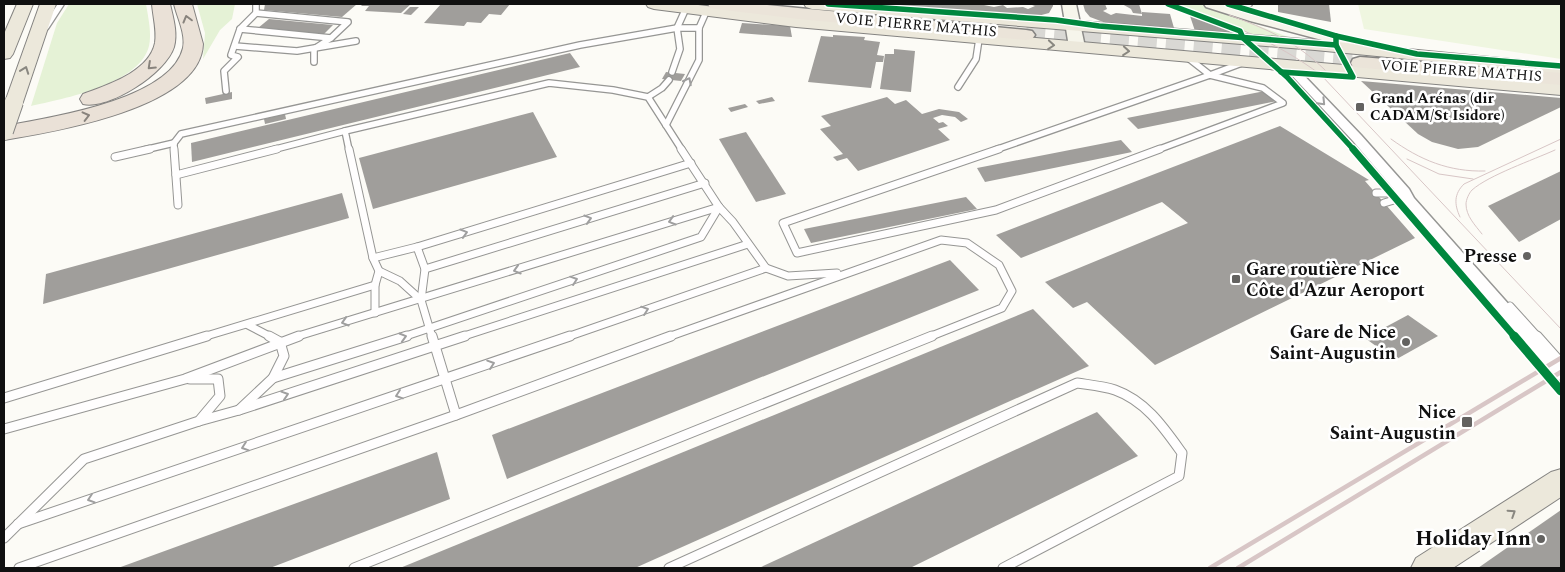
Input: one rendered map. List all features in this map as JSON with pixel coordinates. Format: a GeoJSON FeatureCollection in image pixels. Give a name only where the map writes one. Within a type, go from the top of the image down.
{"type":"FeatureCollection","features":[{"type":"Feature","properties":{"kind":"highway"},"geometry":{"type":"LineString","coordinates":[[9,110],[60,108],[113,90],[146,70],[157,60],[165,45],[164,19],[161,4]]}},
{"type":"Feature","properties":{"kind":"highway"},"geometry":{"type":"LineString","coordinates":[[4,132],[74,119],[118,108],[150,94],[171,80],[187,62],[193,47],[183,4]]}},
{"type":"Feature","properties":{"kind":"highway","name":"VOIE PIERRE MATHIS"},"geometry":{"type":"LineString","coordinates":[[712,7],[1026,35]]}},
{"type":"Feature","properties":{"kind":"highway","name":"VOIE PIERRE MATHIS"},"geometry":{"type":"LineString","coordinates":[[1360,63],[1561,79]]}},
{"type":"Feature","properties":{"kind":"main road"},"geometry":{"type":"LineString","coordinates":[[4,54],[25,4]]}},
{"type":"Feature","properties":{"kind":"main road"},"geometry":{"type":"LineString","coordinates":[[4,132],[9,110],[48,4]]}},
{"type":"Feature","properties":{"kind":"main road"},"geometry":{"type":"LineString","coordinates":[[654,4],[712,7],[796,22],[1561,90]]}},
{"type":"Feature","properties":{"kind":"main road"},"geometry":{"type":"LineString","coordinates":[[812,4],[1315,45],[1561,69]]}},
{"type":"Feature","properties":{"kind":"main road"},"geometry":{"type":"LineString","coordinates":[[1070,4],[1077,47]]}},
{"type":"Feature","properties":{"kind":"main road"},"geometry":{"type":"LineString","coordinates":[[1211,4],[1243,8],[1393,54]]}},
{"type":"Feature","properties":{"kind":"main road"},"geometry":{"type":"LineString","coordinates":[[1427,568],[1561,481]]}},
{"type":"Feature","properties":{"kind":"street"},"geometry":{"type":"LineString","coordinates":[[1289,66],[1357,138],[1561,374]]}},
{"type":"Feature","properties":{"kind":"lane"},"geometry":{"type":"LineString","coordinates":[[37,38],[61,4]]}},
{"type":"Feature","properties":{"kind":"lane"},"geometry":{"type":"LineString","coordinates":[[226,91],[224,71],[238,57],[231,55],[240,29],[256,13],[256,4]]}},
{"type":"Feature","properties":{"kind":"lane"},"geometry":{"type":"LineString","coordinates":[[672,72],[680,49],[678,28],[687,6]]}},
{"type":"Feature","properties":{"kind":"lane"},"geometry":{"type":"LineString","coordinates":[[666,125],[699,60],[699,28],[712,7]]}},
{"type":"Feature","properties":{"kind":"lane"},"geometry":{"type":"LineString","coordinates":[[256,13],[348,22],[331,38],[314,49]]}},
{"type":"Feature","properties":{"kind":"lane"},"geometry":{"type":"LineString","coordinates":[[115,157],[174,143],[181,134],[570,47],[678,28],[699,28]]}},
{"type":"Feature","properties":{"kind":"lane"},"geometry":{"type":"LineString","coordinates":[[240,29],[331,38]]}},
{"type":"Feature","properties":{"kind":"lane"},"geometry":{"type":"LineString","coordinates":[[958,87],[973,67],[980,48],[979,39]]}},
{"type":"Feature","properties":{"kind":"lane"},"geometry":{"type":"LineString","coordinates":[[235,46],[297,51],[356,41]]}},
{"type":"Feature","properties":{"kind":"lane"},"geometry":{"type":"LineString","coordinates":[[314,49],[314,62]]}},
{"type":"Feature","properties":{"kind":"lane"},"geometry":{"type":"LineString","coordinates":[[1187,57],[1211,75],[1263,88],[1283,103],[996,210],[797,253],[783,223],[1211,75],[1244,62]]}},
{"type":"Feature","properties":{"kind":"lane"},"geometry":{"type":"LineString","coordinates":[[176,176],[345,131],[549,83],[614,90],[648,97],[662,88],[669,80]]}},
{"type":"Feature","properties":{"kind":"lane"},"geometry":{"type":"LineString","coordinates":[[648,97],[719,207],[766,268],[788,276],[847,272]]}},
{"type":"Feature","properties":{"kind":"lane"},"geometry":{"type":"LineString","coordinates":[[174,130],[181,134]]}},
{"type":"Feature","properties":{"kind":"lane"},"geometry":{"type":"LineString","coordinates":[[345,131],[373,258],[379,271],[376,284],[375,313]]}},
{"type":"Feature","properties":{"kind":"lane"},"geometry":{"type":"LineString","coordinates":[[174,143],[178,205]]}},
{"type":"Feature","properties":{"kind":"lane"},"geometry":{"type":"LineString","coordinates":[[373,258],[417,247],[691,163]]}},
{"type":"Feature","properties":{"kind":"lane"},"geometry":{"type":"LineString","coordinates":[[424,269],[705,183]]}},
{"type":"Feature","properties":{"kind":"lane"},"geometry":{"type":"LineString","coordinates":[[1376,193],[1406,196],[1415,200],[1561,363]]}},
{"type":"Feature","properties":{"kind":"lane"},"geometry":{"type":"LineString","coordinates":[[1384,203],[1406,196]]}},
{"type":"Feature","properties":{"kind":"lane"},"geometry":{"type":"LineString","coordinates":[[4,429],[185,379],[280,342],[719,207]]}},
{"type":"Feature","properties":{"kind":"lane"},"geometry":{"type":"LineString","coordinates":[[273,378],[430,329],[700,237],[719,207]]}},
{"type":"Feature","properties":{"kind":"lane"},"geometry":{"type":"LineString","coordinates":[[19,568],[456,415],[847,272],[942,240],[967,243],[999,265],[1007,278],[1012,291],[1002,308],[354,568]]}},
{"type":"Feature","properties":{"kind":"lane"},"geometry":{"type":"LineString","coordinates":[[4,538],[84,459],[748,244]]}},
{"type":"Feature","properties":{"kind":"lane"},"geometry":{"type":"LineString","coordinates":[[417,247],[424,269],[420,300],[456,415]]}},
{"type":"Feature","properties":{"kind":"lane"},"geometry":{"type":"LineString","coordinates":[[18,524],[445,380],[766,268]]}},
{"type":"Feature","properties":{"kind":"lane"},"geometry":{"type":"LineString","coordinates":[[379,271],[400,281],[420,300]]}},
{"type":"Feature","properties":{"kind":"lane"},"geometry":{"type":"LineString","coordinates":[[4,398],[248,325],[376,284]]}},
{"type":"Feature","properties":{"kind":"lane"},"geometry":{"type":"LineString","coordinates":[[239,410],[273,378],[284,356],[280,342],[248,325]]}},
{"type":"Feature","properties":{"kind":"lane"},"geometry":{"type":"LineString","coordinates":[[185,379],[218,379],[220,396],[199,421]]}},
{"type":"Feature","properties":{"kind":"lane"},"geometry":{"type":"LineString","coordinates":[[669,568],[1077,383],[1114,389],[1138,400],[1160,421],[1182,453],[1179,476],[1003,568]]}},
{"type":"Feature","properties":{"kind":"green space"},"geometry":{"type":"Polygon","coordinates":[[[69,4],[146,4],[150,31],[149,46],[143,59],[116,80],[80,94],[31,106],[57,23],[69,4]]]}},
{"type":"Feature","properties":{"kind":"green space"},"geometry":{"type":"Polygon","coordinates":[[[197,4],[235,4],[232,19],[220,30],[203,59],[205,33],[197,4]]]}},
{"type":"Feature","properties":{"kind":"green space"},"geometry":{"type":"Polygon","coordinates":[[[1172,4],[1200,4],[1288,37],[1254,35],[1172,4]]]}},
{"type":"Feature","properties":{"kind":"green space"},"geometry":{"type":"Polygon","coordinates":[[[1358,4],[1561,4],[1561,59],[1364,29],[1358,4]]]}},
{"type":"Feature","properties":{"kind":"building"},"geometry":{"type":"Polygon","coordinates":[[[265,4],[357,4],[342,17],[264,10],[265,4]]]}},
{"type":"Feature","properties":{"kind":"building"},"geometry":{"type":"Polygon","coordinates":[[[363,4],[411,4],[401,13],[365,11],[369,6],[361,6],[363,4]]]}},
{"type":"Feature","properties":{"kind":"building"},"geometry":{"type":"Polygon","coordinates":[[[441,4],[510,4],[501,15],[489,14],[481,23],[467,22],[464,26],[424,23],[441,4]]]}},
{"type":"Feature","properties":{"kind":"building"},"geometry":{"type":"Polygon","coordinates":[[[890,4],[979,4],[1028,9],[1035,6],[1029,4],[1053,4],[1053,6],[1049,13],[1034,17],[889,6],[890,4]]]}},
{"type":"Feature","properties":{"kind":"building"},"geometry":{"type":"Polygon","coordinates":[[[1083,4],[1105,4],[1107,9],[1103,11],[1111,15],[1116,13],[1142,16],[1142,12],[1170,14],[1174,28],[1106,23],[1090,17],[1085,11],[1083,4]]]}},
{"type":"Feature","properties":{"kind":"building"},"geometry":{"type":"Polygon","coordinates":[[[1122,4],[1139,4],[1142,14],[1133,13],[1131,9],[1122,4]]]}},
{"type":"Feature","properties":{"kind":"building"},"geometry":{"type":"Polygon","coordinates":[[[1278,4],[1329,4],[1331,22],[1278,12],[1278,4]]]}},
{"type":"Feature","properties":{"kind":"building"},"geometry":{"type":"Polygon","coordinates":[[[410,7],[419,7],[411,15],[403,14],[410,7]]]}},
{"type":"Feature","properties":{"kind":"building"},"geometry":{"type":"Polygon","coordinates":[[[1190,16],[1229,30],[1231,33],[1195,31],[1190,16]]]}},
{"type":"Feature","properties":{"kind":"building"},"geometry":{"type":"Polygon","coordinates":[[[269,19],[333,25],[323,35],[258,28],[269,19]]]}},
{"type":"Feature","properties":{"kind":"building"},"geometry":{"type":"Polygon","coordinates":[[[742,23],[790,26],[792,37],[739,33],[742,23]]]}},
{"type":"Feature","properties":{"kind":"building"},"geometry":{"type":"Polygon","coordinates":[[[833,35],[865,37],[864,40],[880,42],[877,55],[884,56],[883,62],[876,62],[871,88],[808,82],[821,36],[833,37],[833,35]]]}},
{"type":"Feature","properties":{"kind":"building"},"geometry":{"type":"Polygon","coordinates":[[[894,49],[915,51],[911,92],[880,89],[885,54],[894,54],[894,49]]]}},
{"type":"Feature","properties":{"kind":"building"},"geometry":{"type":"Polygon","coordinates":[[[570,53],[580,67],[192,162],[191,143],[570,53]]]}},
{"type":"Feature","properties":{"kind":"building"},"geometry":{"type":"Polygon","coordinates":[[[666,72],[685,74],[681,81],[662,79],[666,72]]]}},
{"type":"Feature","properties":{"kind":"building"},"geometry":{"type":"Polygon","coordinates":[[[1361,81],[1561,98],[1561,107],[1478,147],[1458,149],[1432,142],[1418,134],[1361,81]]]}},
{"type":"Feature","properties":{"kind":"building"},"geometry":{"type":"Polygon","coordinates":[[[1265,91],[1277,101],[1138,129],[1127,118],[1265,91]]]}},
{"type":"Feature","properties":{"kind":"building"},"geometry":{"type":"Polygon","coordinates":[[[232,92],[232,99],[206,104],[205,98],[232,92]]]}},
{"type":"Feature","properties":{"kind":"building"},"geometry":{"type":"Polygon","coordinates":[[[772,97],[775,101],[759,104],[756,101],[772,97]]]}},
{"type":"Feature","properties":{"kind":"building"},"geometry":{"type":"Polygon","coordinates":[[[887,97],[895,104],[906,100],[922,114],[939,109],[959,112],[968,119],[961,122],[955,117],[942,115],[933,118],[939,123],[943,122],[948,126],[938,129],[950,140],[858,171],[847,158],[837,161],[833,157],[843,154],[820,129],[831,126],[821,116],[887,97]]]}},
{"type":"Feature","properties":{"kind":"building"},"geometry":{"type":"Polygon","coordinates":[[[745,104],[748,107],[731,112],[728,108],[745,104]]]}},
{"type":"Feature","properties":{"kind":"building"},"geometry":{"type":"Polygon","coordinates":[[[533,112],[557,157],[373,209],[359,158],[533,112]]]}},
{"type":"Feature","properties":{"kind":"building"},"geometry":{"type":"Polygon","coordinates":[[[285,114],[286,119],[265,124],[264,119],[285,114]]]}},
{"type":"Feature","properties":{"kind":"building"},"geometry":{"type":"Polygon","coordinates":[[[1280,126],[1369,180],[1365,181],[1415,238],[1155,365],[1087,302],[1073,308],[1045,282],[1188,223],[1162,202],[1021,258],[996,235],[1280,126]]]}},
{"type":"Feature","properties":{"kind":"building"},"geometry":{"type":"Polygon","coordinates":[[[746,132],[786,194],[756,202],[719,139],[746,132]]]}},
{"type":"Feature","properties":{"kind":"building"},"geometry":{"type":"Polygon","coordinates":[[[1121,140],[1132,152],[985,182],[977,168],[1121,140]]]}},
{"type":"Feature","properties":{"kind":"building"},"geometry":{"type":"Polygon","coordinates":[[[1561,171],[1561,219],[1519,242],[1488,206],[1561,171]]]}},
{"type":"Feature","properties":{"kind":"building"},"geometry":{"type":"Polygon","coordinates":[[[342,193],[349,218],[43,304],[46,274],[342,193]]]}},
{"type":"Feature","properties":{"kind":"building"},"geometry":{"type":"Polygon","coordinates":[[[966,197],[977,209],[811,243],[804,229],[966,197]]]}},
{"type":"Feature","properties":{"kind":"building"},"geometry":{"type":"Polygon","coordinates":[[[950,260],[979,290],[507,479],[492,435],[950,260]]]}},
{"type":"Feature","properties":{"kind":"building"},"geometry":{"type":"Polygon","coordinates":[[[1033,309],[1089,366],[635,568],[400,568],[1033,309]]]}},
{"type":"Feature","properties":{"kind":"building"},"geometry":{"type":"Polygon","coordinates":[[[1408,315],[1438,336],[1395,360],[1365,338],[1408,315]]]}},
{"type":"Feature","properties":{"kind":"building"},"geometry":{"type":"Polygon","coordinates":[[[1097,412],[1138,456],[910,568],[759,568],[1097,412]]]}},
{"type":"Feature","properties":{"kind":"building"},"geometry":{"type":"Polygon","coordinates":[[[437,452],[450,499],[270,568],[118,568],[437,452]]]}},
{"type":"Feature","properties":{"kind":"building","name":"Holiday Inn"},"geometry":{"type":"Polygon","coordinates":[[[1561,510],[1561,568],[1478,568],[1561,510]]]}},
{"type":"Feature","properties":{"kind":"tunnel"},"geometry":{"type":"LineString","coordinates":[[1026,35],[1360,63]]}},
{"type":"Feature","properties":{"kind":"tram line"},"geometry":{"type":"LineString","coordinates":[[1175,4],[1251,34],[1287,52],[1321,75],[1561,329]]}},
{"type":"Feature","properties":{"kind":"tram line"},"geometry":{"type":"LineString","coordinates":[[1229,15],[1256,25],[1280,37],[1303,51],[1325,70]]}},
{"type":"Feature","properties":{"kind":"tram line"},"geometry":{"type":"LineString","coordinates":[[1391,139],[1413,153],[1435,163],[1459,169],[1485,171]]}},
{"type":"Feature","properties":{"kind":"tram line"},"geometry":{"type":"LineString","coordinates":[[1460,217],[1456,199],[1458,192],[1464,184],[1561,139]]}},
{"type":"Feature","properties":{"kind":"tram line"},"geometry":{"type":"LineString","coordinates":[[1482,234],[1471,220],[1466,208],[1467,199],[1472,190],[1500,173],[1555,150]]}},
{"type":"Feature","properties":{"kind":"tram line"},"geometry":{"type":"LineString","coordinates":[[1407,159],[1439,174],[1473,179]]}},
{"type":"Feature","properties":{"kind":"railway"},"geometry":{"type":"LineString","coordinates":[[1210,568],[1561,358]]}},
{"type":"Feature","properties":{"kind":"railway"},"geometry":{"type":"LineString","coordinates":[[1238,568],[1561,372]]}},
{"type":"Feature","properties":{"kind":"cycle path"},"geometry":{"type":"LineString","coordinates":[[828,4],[1056,20],[1099,26],[1336,45]]}},
{"type":"Feature","properties":{"kind":"cycle path"},"geometry":{"type":"LineString","coordinates":[[1168,4],[1240,31],[1243,38],[1287,77],[1345,139],[1561,391]]}},
{"type":"Feature","properties":{"kind":"cycle path"},"geometry":{"type":"LineString","coordinates":[[1228,4],[1336,36]]}},
{"type":"Feature","properties":{"kind":"cycle path"},"geometry":{"type":"LineString","coordinates":[[1281,72],[1353,77],[1336,45],[1336,36],[1417,54],[1561,66]]}},
{"type":"Feature","properties":{"kind":"place","name":"Grand Arénas (dir CADAM/St Isidore)"},"geometry":{"type":"Point","coordinates":[1360,107]}},
{"type":"Feature","properties":{"kind":"place","name":"Presse"},"geometry":{"type":"Point","coordinates":[1527,256]}},
{"type":"Feature","properties":{"kind":"place","name":"Gare routière Nice Côte d'Azur Aeroport"},"geometry":{"type":"Point","coordinates":[1236,279]}},
{"type":"Feature","properties":{"kind":"place","name":"Gare de Nice Saint-Augustin"},"geometry":{"type":"Point","coordinates":[1406,342]}},
{"type":"Feature","properties":{"kind":"place","name":"Nice Saint-Augustin"},"geometry":{"type":"Point","coordinates":[1467,422]}},
{"type":"Feature","properties":{"kind":"place","name":"Holiday Inn"},"geometry":{"type":"Point","coordinates":[1541,539]}}]}
